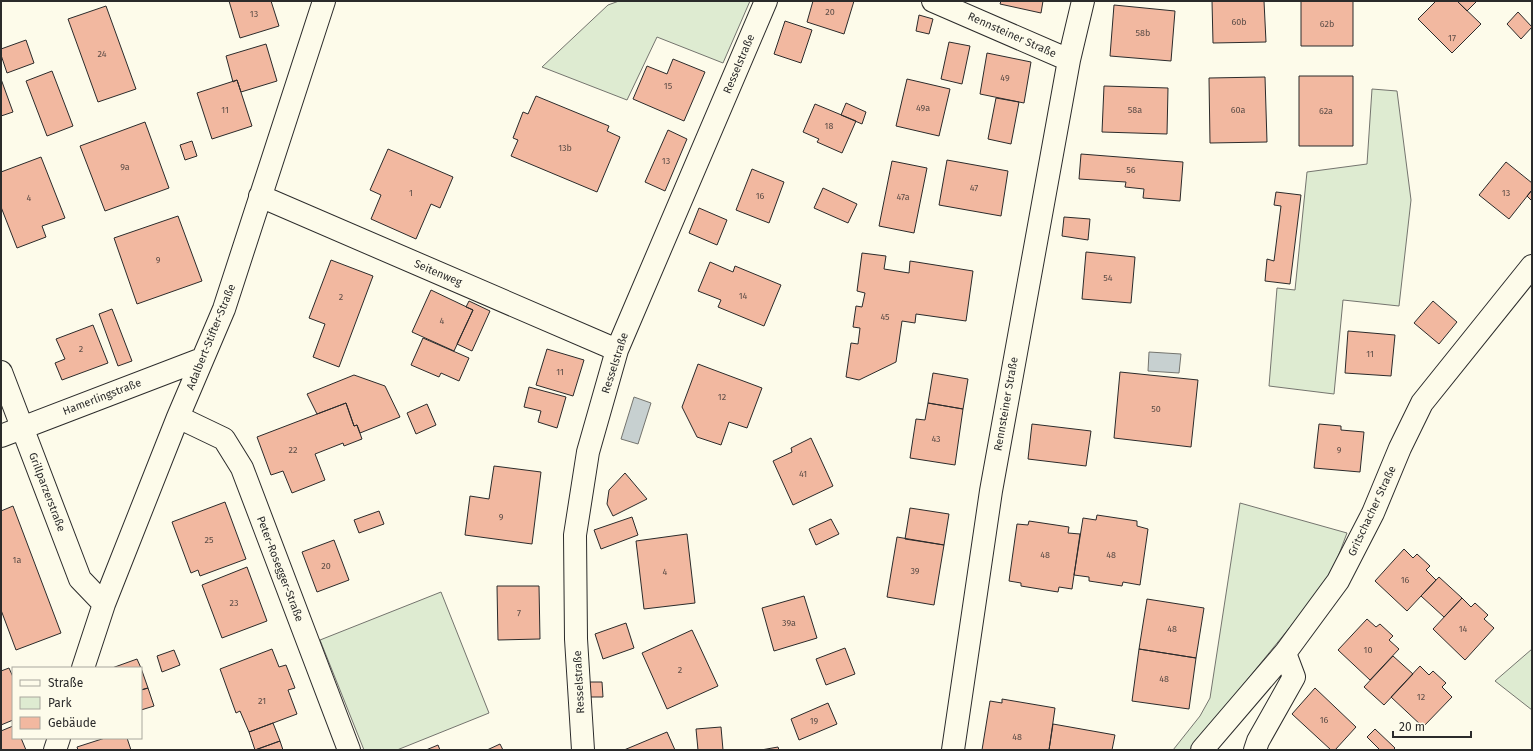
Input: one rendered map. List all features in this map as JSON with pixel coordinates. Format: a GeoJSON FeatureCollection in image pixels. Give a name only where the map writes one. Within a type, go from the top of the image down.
{"type":"FeatureCollection","features":[{"type":"Feature","properties":{"kind":"street","name":"Adalbert-Stifter-Straße"},"geometry":{"type":"LineString","coordinates":[[83,667],[104,604],[178,417],[224,309],[324,1]]}},
{"type":"Feature","properties":{"kind":"street","name":"Resselstraße"},"geometry":{"type":"LineString","coordinates":[[583,750],[576,639],[575,535],[588,452],[617,350],[766,1]]}},
{"type":"Feature","properties":{"kind":"street","name":"Rennsteiner Straße"},"geometry":{"type":"LineString","coordinates":[[933,1],[1069,60]]}},
{"type":"Feature","properties":{"kind":"street","name":"Rennsteiner Straße"},"geometry":{"type":"LineString","coordinates":[[953,750],[991,491],[1069,60],[1083,1]]}},
{"type":"Feature","properties":{"kind":"street","name":"Seitenweg"},"geometry":{"type":"LineString","coordinates":[[260,196],[617,350]]}},
{"type":"Feature","properties":{"kind":"street","name":"Gritschacher Straße"},"geometry":{"type":"LineString","coordinates":[[1202,750],[1285,653],[1338,581],[1374,513],[1400,448],[1422,403],[1532,266]]}},
{"type":"Feature","properties":{"kind":"street","name":"Hamerlingstraße"},"geometry":{"type":"LineString","coordinates":[[1,436],[202,359]]}},
{"type":"Feature","properties":{"kind":"street","name":"Grillparzerstraße"},"geometry":{"type":"LineString","coordinates":[[1,372],[80,579],[104,604]]}},
{"type":"Feature","properties":{"kind":"street","name":"Peter-Rosegger-Straße"},"geometry":{"type":"LineString","coordinates":[[178,417],[224,439],[242,468],[349,750]]}},
{"type":"Feature","properties":{"kind":"street"},"geometry":{"type":"LineString","coordinates":[[1255,750],[1258,740],[1294,677],[1285,653]]}},
{"type":"Feature","properties":{"kind":"street"},"geometry":{"type":"LineString","coordinates":[[55,750],[59,739]]}},
{"type":"Feature","properties":{"kind":"green space"},"geometry":{"type":"Polygon","coordinates":[[[619,1],[750,1],[723,63],[657,37],[627,100],[542,67],[608,5],[619,1]]]}},
{"type":"Feature","properties":{"kind":"green space"},"geometry":{"type":"Polygon","coordinates":[[[1372,89],[1397,91],[1411,200],[1399,306],[1343,300],[1334,394],[1269,386],[1277,288],[1295,290],[1307,172],[1367,164],[1372,89]]]}},
{"type":"Feature","properties":{"kind":"green space"},"geometry":{"type":"Polygon","coordinates":[[[1240,503],[1347,533],[1330,578],[1190,750],[1173,750],[1200,716],[1210,698],[1240,503]]]}},
{"type":"Feature","properties":{"kind":"green space"},"geometry":{"type":"Polygon","coordinates":[[[441,592],[489,713],[397,750],[364,750],[320,640],[441,592]]]}},
{"type":"Feature","properties":{"kind":"green space"},"geometry":{"type":"Polygon","coordinates":[[[1532,649],[1532,710],[1495,681],[1532,649]]]}},
{"type":"Feature","properties":{"kind":"shaded area"},"geometry":{"type":"Polygon","coordinates":[[[1149,352],[1181,354],[1179,373],[1148,371],[1149,352]]]}},
{"type":"Feature","properties":{"kind":"shaded area"},"geometry":{"type":"Polygon","coordinates":[[[634,397],[651,403],[638,444],[621,439],[634,397]]]}},
{"type":"Feature","properties":{"kind":"building"},"geometry":{"type":"Polygon","coordinates":[[[229,1],[271,1],[279,26],[240,38],[229,1]]]}},
{"type":"Feature","properties":{"kind":"building"},"geometry":{"type":"Polygon","coordinates":[[[813,1],[854,1],[844,34],[807,22],[813,1]]]}},
{"type":"Feature","properties":{"kind":"building"},"geometry":{"type":"Polygon","coordinates":[[[1001,1],[1043,1],[1041,13],[1000,4],[1001,1]]]}},
{"type":"Feature","properties":{"kind":"building"},"geometry":{"type":"Polygon","coordinates":[[[1212,1],[1264,1],[1266,42],[1213,43],[1212,1]]]}},
{"type":"Feature","properties":{"kind":"building"},"geometry":{"type":"Polygon","coordinates":[[[1301,1],[1353,1],[1353,46],[1301,46],[1301,1]]]}},
{"type":"Feature","properties":{"kind":"building"},"geometry":{"type":"Polygon","coordinates":[[[1436,1],[1457,1],[1481,24],[1452,53],[1418,19],[1436,1]]]}},
{"type":"Feature","properties":{"kind":"building"},"geometry":{"type":"Polygon","coordinates":[[[1457,1],[1477,1],[1467,11],[1457,1]]]}},
{"type":"Feature","properties":{"kind":"building"},"geometry":{"type":"Polygon","coordinates":[[[1114,5],[1175,11],[1171,61],[1110,56],[1114,5]]]}},
{"type":"Feature","properties":{"kind":"building"},"geometry":{"type":"Polygon","coordinates":[[[106,6],[136,89],[98,102],[68,19],[106,6]]]}},
{"type":"Feature","properties":{"kind":"building"},"geometry":{"type":"Polygon","coordinates":[[[1518,12],[1532,27],[1521,39],[1507,24],[1518,12]]]}},
{"type":"Feature","properties":{"kind":"building"},"geometry":{"type":"Polygon","coordinates":[[[919,15],[933,19],[929,34],[916,31],[919,15]]]}},
{"type":"Feature","properties":{"kind":"building"},"geometry":{"type":"Polygon","coordinates":[[[785,21],[812,30],[801,63],[774,54],[785,21]]]}},
{"type":"Feature","properties":{"kind":"building"},"geometry":{"type":"Polygon","coordinates":[[[26,40],[34,63],[7,73],[1,55],[1,49],[26,40]]]}},
{"type":"Feature","properties":{"kind":"building"},"geometry":{"type":"Polygon","coordinates":[[[949,42],[970,46],[962,84],[941,79],[949,42]]]}},
{"type":"Feature","properties":{"kind":"building"},"geometry":{"type":"Polygon","coordinates":[[[266,44],[277,81],[241,92],[237,80],[233,82],[226,56],[266,44]]]}},
{"type":"Feature","properties":{"kind":"building"},"geometry":{"type":"Polygon","coordinates":[[[987,53],[1031,62],[1024,103],[980,94],[987,53]]]}},
{"type":"Feature","properties":{"kind":"building"},"geometry":{"type":"Polygon","coordinates":[[[673,59],[705,72],[684,121],[633,99],[647,66],[667,74],[673,59]]]}},
{"type":"Feature","properties":{"kind":"building"},"geometry":{"type":"Polygon","coordinates":[[[52,71],[73,126],[47,136],[26,81],[52,71]]]}},
{"type":"Feature","properties":{"kind":"building"},"geometry":{"type":"Polygon","coordinates":[[[1299,76],[1353,76],[1353,146],[1299,146],[1299,76]]]}},
{"type":"Feature","properties":{"kind":"building"},"geometry":{"type":"Polygon","coordinates":[[[1265,77],[1267,142],[1210,143],[1209,78],[1265,77]]]}},
{"type":"Feature","properties":{"kind":"building"},"geometry":{"type":"Polygon","coordinates":[[[1,79],[13,112],[1,116],[1,79]]]}},
{"type":"Feature","properties":{"kind":"building"},"geometry":{"type":"Polygon","coordinates":[[[907,79],[950,89],[939,136],[896,126],[907,79]]]}},
{"type":"Feature","properties":{"kind":"building"},"geometry":{"type":"Polygon","coordinates":[[[237,80],[252,126],[212,139],[197,93],[237,80]]]}},
{"type":"Feature","properties":{"kind":"building"},"geometry":{"type":"Polygon","coordinates":[[[1104,86],[1168,88],[1167,134],[1102,132],[1104,86]]]}},
{"type":"Feature","properties":{"kind":"building"},"geometry":{"type":"Polygon","coordinates":[[[536,96],[609,126],[607,131],[620,137],[597,192],[511,156],[518,140],[513,138],[523,112],[528,114],[536,96]]]}},
{"type":"Feature","properties":{"kind":"building"},"geometry":{"type":"Polygon","coordinates":[[[996,98],[1019,102],[1011,144],[988,139],[996,98]]]}},
{"type":"Feature","properties":{"kind":"building"},"geometry":{"type":"Polygon","coordinates":[[[846,103],[866,112],[862,124],[841,115],[846,103]]]}},
{"type":"Feature","properties":{"kind":"building"},"geometry":{"type":"Polygon","coordinates":[[[815,104],[856,121],[842,153],[817,142],[819,139],[803,132],[815,104]]]}},
{"type":"Feature","properties":{"kind":"building"},"geometry":{"type":"Polygon","coordinates":[[[145,122],[169,188],[105,211],[80,146],[145,122]]]}},
{"type":"Feature","properties":{"kind":"building"},"geometry":{"type":"Polygon","coordinates":[[[668,130],[687,139],[665,191],[645,182],[668,130]]]}},
{"type":"Feature","properties":{"kind":"building"},"geometry":{"type":"Polygon","coordinates":[[[192,141],[197,156],[185,160],[180,145],[192,141]]]}},
{"type":"Feature","properties":{"kind":"building"},"geometry":{"type":"Polygon","coordinates":[[[388,149],[453,177],[440,208],[431,204],[416,239],[371,219],[381,195],[370,190],[388,149]]]}},
{"type":"Feature","properties":{"kind":"building"},"geometry":{"type":"Polygon","coordinates":[[[1081,154],[1183,162],[1180,201],[1143,198],[1144,189],[1125,187],[1126,182],[1079,179],[1081,154]]]}},
{"type":"Feature","properties":{"kind":"building"},"geometry":{"type":"Polygon","coordinates":[[[41,157],[65,218],[42,226],[46,237],[17,248],[1,207],[1,172],[41,157]]]}},
{"type":"Feature","properties":{"kind":"building"},"geometry":{"type":"Polygon","coordinates":[[[947,160],[1008,171],[1001,216],[939,205],[947,160]]]}},
{"type":"Feature","properties":{"kind":"building"},"geometry":{"type":"Polygon","coordinates":[[[892,161],[927,168],[914,233],[879,226],[892,161]]]}},
{"type":"Feature","properties":{"kind":"building"},"geometry":{"type":"Polygon","coordinates":[[[1506,162],[1532,183],[1532,190],[1509,219],[1479,195],[1506,162]]]}},
{"type":"Feature","properties":{"kind":"building"},"geometry":{"type":"Polygon","coordinates":[[[752,169],[784,182],[769,223],[736,210],[752,169]]]}},
{"type":"Feature","properties":{"kind":"building"},"geometry":{"type":"Polygon","coordinates":[[[823,188],[857,204],[848,223],[814,208],[823,188]]]}},
{"type":"Feature","properties":{"kind":"building"},"geometry":{"type":"Polygon","coordinates":[[[1532,190],[1532,201],[1527,196],[1532,190]]]}},
{"type":"Feature","properties":{"kind":"building"},"geometry":{"type":"Polygon","coordinates":[[[1276,192],[1301,195],[1290,284],[1265,281],[1267,259],[1274,261],[1281,206],[1274,205],[1276,192]]]}},
{"type":"Feature","properties":{"kind":"building"},"geometry":{"type":"Polygon","coordinates":[[[699,208],[727,220],[717,245],[689,233],[699,208]]]}},
{"type":"Feature","properties":{"kind":"building"},"geometry":{"type":"Polygon","coordinates":[[[178,216],[202,281],[137,304],[114,238],[178,216]]]}},
{"type":"Feature","properties":{"kind":"building"},"geometry":{"type":"Polygon","coordinates":[[[1064,217],[1090,219],[1088,240],[1062,236],[1064,217]]]}},
{"type":"Feature","properties":{"kind":"building"},"geometry":{"type":"Polygon","coordinates":[[[1086,252],[1135,257],[1131,303],[1082,299],[1086,252]]]}},
{"type":"Feature","properties":{"kind":"building"},"geometry":{"type":"Polygon","coordinates":[[[862,253],[886,256],[884,269],[909,273],[910,261],[973,271],[966,321],[916,314],[915,323],[902,321],[896,362],[859,380],[846,377],[851,343],[858,344],[860,328],[853,327],[856,306],[862,307],[865,293],[857,291],[862,253]]]}},
{"type":"Feature","properties":{"kind":"building"},"geometry":{"type":"Polygon","coordinates":[[[331,260],[373,276],[339,367],[313,357],[325,324],[309,318],[331,260]]]}},
{"type":"Feature","properties":{"kind":"building"},"geometry":{"type":"Polygon","coordinates":[[[710,262],[733,272],[735,266],[781,285],[764,326],[718,307],[721,300],[698,291],[710,262]]]}},
{"type":"Feature","properties":{"kind":"building"},"geometry":{"type":"Polygon","coordinates":[[[431,290],[473,310],[454,351],[412,332],[431,290]]]}},
{"type":"Feature","properties":{"kind":"building"},"geometry":{"type":"Polygon","coordinates":[[[469,301],[490,311],[472,351],[457,344],[473,310],[466,307],[469,301]]]}},
{"type":"Feature","properties":{"kind":"building"},"geometry":{"type":"Polygon","coordinates":[[[1433,301],[1457,322],[1439,344],[1414,323],[1433,301]]]}},
{"type":"Feature","properties":{"kind":"building"},"geometry":{"type":"Polygon","coordinates":[[[112,309],[132,361],[118,366],[99,314],[112,309]]]}},
{"type":"Feature","properties":{"kind":"building"},"geometry":{"type":"Polygon","coordinates":[[[93,325],[108,363],[62,380],[55,363],[65,359],[56,339],[93,325]]]}},
{"type":"Feature","properties":{"kind":"building"},"geometry":{"type":"Polygon","coordinates":[[[1348,331],[1395,335],[1391,376],[1345,373],[1348,331]]]}},
{"type":"Feature","properties":{"kind":"building"},"geometry":{"type":"Polygon","coordinates":[[[423,338],[469,358],[459,381],[441,373],[439,377],[411,365],[423,338]]]}},
{"type":"Feature","properties":{"kind":"building"},"geometry":{"type":"Polygon","coordinates":[[[547,349],[584,360],[573,396],[536,385],[547,349]]]}},
{"type":"Feature","properties":{"kind":"building"},"geometry":{"type":"Polygon","coordinates":[[[698,364],[762,388],[747,428],[729,422],[721,445],[697,437],[682,407],[698,364]]]}},
{"type":"Feature","properties":{"kind":"building"},"geometry":{"type":"Polygon","coordinates":[[[1120,372],[1198,380],[1191,447],[1114,438],[1120,372]]]}},
{"type":"Feature","properties":{"kind":"building"},"geometry":{"type":"Polygon","coordinates":[[[933,373],[968,379],[963,409],[928,403],[933,373]]]}},
{"type":"Feature","properties":{"kind":"building"},"geometry":{"type":"Polygon","coordinates":[[[354,375],[385,386],[400,417],[360,433],[357,425],[354,426],[346,403],[317,414],[307,394],[354,375]]]}},
{"type":"Feature","properties":{"kind":"building"},"geometry":{"type":"Polygon","coordinates":[[[529,387],[566,397],[557,428],[538,422],[541,411],[524,407],[529,387]]]}},
{"type":"Feature","properties":{"kind":"building"},"geometry":{"type":"Polygon","coordinates":[[[346,403],[354,426],[357,425],[362,439],[344,446],[343,443],[315,454],[325,480],[292,493],[283,471],[271,475],[257,437],[346,403]]]}},
{"type":"Feature","properties":{"kind":"building"},"geometry":{"type":"Polygon","coordinates":[[[928,403],[963,409],[955,465],[910,458],[916,419],[925,420],[928,403]]]}},
{"type":"Feature","properties":{"kind":"building"},"geometry":{"type":"Polygon","coordinates":[[[427,404],[436,425],[416,434],[407,413],[427,404]]]}},
{"type":"Feature","properties":{"kind":"building"},"geometry":{"type":"Polygon","coordinates":[[[1032,424],[1091,431],[1086,466],[1028,459],[1032,424]]]}},
{"type":"Feature","properties":{"kind":"building"},"geometry":{"type":"Polygon","coordinates":[[[1319,424],[1341,426],[1341,430],[1364,432],[1360,472],[1314,468],[1319,424]]]}},
{"type":"Feature","properties":{"kind":"building"},"geometry":{"type":"Polygon","coordinates":[[[811,438],[833,486],[793,505],[773,461],[792,452],[791,448],[811,438]]]}},
{"type":"Feature","properties":{"kind":"building"},"geometry":{"type":"Polygon","coordinates":[[[494,466],[541,472],[532,544],[465,535],[470,496],[489,499],[494,466]]]}},
{"type":"Feature","properties":{"kind":"building"},"geometry":{"type":"Polygon","coordinates":[[[625,473],[647,499],[613,516],[607,504],[609,490],[625,473]]]}},
{"type":"Feature","properties":{"kind":"building"},"geometry":{"type":"Polygon","coordinates":[[[225,502],[246,559],[200,576],[198,570],[191,573],[172,522],[225,502]]]}},
{"type":"Feature","properties":{"kind":"building"},"geometry":{"type":"Polygon","coordinates":[[[13,506],[61,633],[16,650],[1,610],[1,511],[13,506]]]}},
{"type":"Feature","properties":{"kind":"building"},"geometry":{"type":"Polygon","coordinates":[[[910,508],[949,514],[944,545],[905,539],[910,508]]]}},
{"type":"Feature","properties":{"kind":"building"},"geometry":{"type":"Polygon","coordinates":[[[379,511],[384,524],[359,533],[354,520],[379,511]]]}},
{"type":"Feature","properties":{"kind":"building"},"geometry":{"type":"Polygon","coordinates":[[[1097,515],[1137,521],[1137,526],[1148,529],[1140,585],[1123,582],[1122,586],[1089,581],[1089,577],[1074,575],[1083,518],[1096,520],[1097,515]]]}},
{"type":"Feature","properties":{"kind":"building"},"geometry":{"type":"Polygon","coordinates":[[[632,517],[638,535],[601,549],[594,530],[632,517]]]}},
{"type":"Feature","properties":{"kind":"building"},"geometry":{"type":"Polygon","coordinates":[[[831,519],[839,534],[816,545],[809,529],[831,519]]]}},
{"type":"Feature","properties":{"kind":"building"},"geometry":{"type":"Polygon","coordinates":[[[1029,521],[1069,527],[1068,533],[1080,534],[1072,589],[1059,587],[1058,592],[1021,586],[1021,583],[1009,581],[1017,524],[1028,525],[1029,521]]]}},
{"type":"Feature","properties":{"kind":"building"},"geometry":{"type":"Polygon","coordinates":[[[687,534],[695,603],[644,609],[636,541],[687,534]]]}},
{"type":"Feature","properties":{"kind":"building"},"geometry":{"type":"Polygon","coordinates":[[[897,537],[944,545],[934,605],[887,597],[897,537]]]}},
{"type":"Feature","properties":{"kind":"building"},"geometry":{"type":"Polygon","coordinates":[[[334,540],[349,580],[317,592],[302,552],[334,540]]]}},
{"type":"Feature","properties":{"kind":"building"},"geometry":{"type":"Polygon","coordinates":[[[1404,549],[1413,558],[1417,554],[1430,566],[1426,570],[1436,580],[1407,611],[1375,581],[1404,549]]]}},
{"type":"Feature","properties":{"kind":"building"},"geometry":{"type":"Polygon","coordinates":[[[247,567],[267,621],[222,638],[202,585],[247,567]]]}},
{"type":"Feature","properties":{"kind":"building"},"geometry":{"type":"Polygon","coordinates":[[[1439,577],[1462,598],[1444,617],[1421,596],[1439,577]]]}},
{"type":"Feature","properties":{"kind":"building"},"geometry":{"type":"Polygon","coordinates":[[[497,586],[539,586],[540,639],[498,640],[497,586]]]}},
{"type":"Feature","properties":{"kind":"building"},"geometry":{"type":"Polygon","coordinates":[[[804,596],[817,638],[774,651],[762,608],[804,596]]]}},
{"type":"Feature","properties":{"kind":"building"},"geometry":{"type":"Polygon","coordinates":[[[1462,598],[1471,607],[1475,603],[1488,615],[1484,619],[1494,628],[1465,660],[1433,629],[1462,598]]]}},
{"type":"Feature","properties":{"kind":"building"},"geometry":{"type":"Polygon","coordinates":[[[1147,599],[1204,608],[1196,658],[1139,649],[1147,599]]]}},
{"type":"Feature","properties":{"kind":"building"},"geometry":{"type":"Polygon","coordinates":[[[1367,619],[1376,627],[1380,624],[1393,636],[1389,640],[1399,649],[1370,680],[1338,650],[1367,619]]]}},
{"type":"Feature","properties":{"kind":"building"},"geometry":{"type":"Polygon","coordinates":[[[626,623],[634,648],[603,659],[595,634],[626,623]]]}},
{"type":"Feature","properties":{"kind":"building"},"geometry":{"type":"Polygon","coordinates":[[[692,630],[718,686],[667,709],[642,653],[692,630]]]}},
{"type":"Feature","properties":{"kind":"building"},"geometry":{"type":"Polygon","coordinates":[[[845,648],[855,674],[826,685],[816,659],[845,648]]]}},
{"type":"Feature","properties":{"kind":"building"},"geometry":{"type":"Polygon","coordinates":[[[272,649],[279,667],[286,665],[295,688],[288,690],[297,714],[249,732],[240,711],[236,713],[220,669],[272,649]]]}},
{"type":"Feature","properties":{"kind":"building"},"geometry":{"type":"Polygon","coordinates":[[[1139,649],[1196,658],[1189,709],[1132,701],[1139,649]]]}},
{"type":"Feature","properties":{"kind":"building"},"geometry":{"type":"Polygon","coordinates":[[[174,650],[180,665],[162,672],[157,656],[174,650]]]}},
{"type":"Feature","properties":{"kind":"building"},"geometry":{"type":"Polygon","coordinates":[[[1393,656],[1413,674],[1384,705],[1364,687],[1393,656]]]}},
{"type":"Feature","properties":{"kind":"building"},"geometry":{"type":"Polygon","coordinates":[[[137,659],[141,667],[115,667],[137,659]]]}},
{"type":"Feature","properties":{"kind":"building"},"geometry":{"type":"Polygon","coordinates":[[[1420,666],[1429,675],[1433,671],[1446,683],[1442,687],[1452,697],[1423,727],[1391,697],[1420,666]]]}},
{"type":"Feature","properties":{"kind":"building"},"geometry":{"type":"Polygon","coordinates":[[[9,668],[12,675],[12,720],[1,725],[1,671],[9,668]]]}},
{"type":"Feature","properties":{"kind":"building"},"geometry":{"type":"Polygon","coordinates":[[[142,671],[148,688],[142,690],[142,671]]]}},
{"type":"Feature","properties":{"kind":"building"},"geometry":{"type":"Polygon","coordinates":[[[588,682],[602,682],[603,697],[589,697],[588,682]]]}},
{"type":"Feature","properties":{"kind":"building"},"geometry":{"type":"Polygon","coordinates":[[[148,688],[154,706],[142,710],[142,690],[148,688]]]}},
{"type":"Feature","properties":{"kind":"building"},"geometry":{"type":"Polygon","coordinates":[[[1315,688],[1356,727],[1335,750],[1331,750],[1292,714],[1315,688]]]}},
{"type":"Feature","properties":{"kind":"building"},"geometry":{"type":"Polygon","coordinates":[[[1002,699],[1055,708],[1049,750],[982,750],[990,701],[1002,703],[1002,699]]]}},
{"type":"Feature","properties":{"kind":"building"},"geometry":{"type":"Polygon","coordinates":[[[828,703],[837,724],[799,740],[791,719],[828,703]]]}},
{"type":"Feature","properties":{"kind":"building"},"geometry":{"type":"Polygon","coordinates":[[[273,723],[280,741],[255,750],[249,732],[273,723]]]}},
{"type":"Feature","properties":{"kind":"building"},"geometry":{"type":"Polygon","coordinates":[[[1053,724],[1115,735],[1112,750],[1049,750],[1053,724]]]}},
{"type":"Feature","properties":{"kind":"building"},"geometry":{"type":"Polygon","coordinates":[[[12,726],[12,739],[21,739],[26,750],[1,750],[1,731],[12,726]]]}},
{"type":"Feature","properties":{"kind":"building"},"geometry":{"type":"Polygon","coordinates":[[[721,727],[723,750],[698,750],[696,729],[721,727]]]}},
{"type":"Feature","properties":{"kind":"building"},"geometry":{"type":"Polygon","coordinates":[[[1375,729],[1395,748],[1393,750],[1380,750],[1367,737],[1375,729]]]}},
{"type":"Feature","properties":{"kind":"building"},"geometry":{"type":"Polygon","coordinates":[[[667,732],[675,750],[624,750],[667,732]]]}},
{"type":"Feature","properties":{"kind":"building"},"geometry":{"type":"Polygon","coordinates":[[[102,739],[127,739],[131,750],[78,750],[77,747],[102,739]]]}},
{"type":"Feature","properties":{"kind":"building"},"geometry":{"type":"Polygon","coordinates":[[[280,741],[283,750],[255,750],[280,741]]]}},
{"type":"Feature","properties":{"kind":"building"},"geometry":{"type":"Polygon","coordinates":[[[500,744],[503,750],[487,750],[500,744]]]}},
{"type":"Feature","properties":{"kind":"building"},"geometry":{"type":"Polygon","coordinates":[[[438,745],[440,750],[426,750],[438,745]]]}},
{"type":"Feature","properties":{"kind":"building"},"geometry":{"type":"Polygon","coordinates":[[[778,747],[779,750],[761,750],[778,747]]]}}]}
